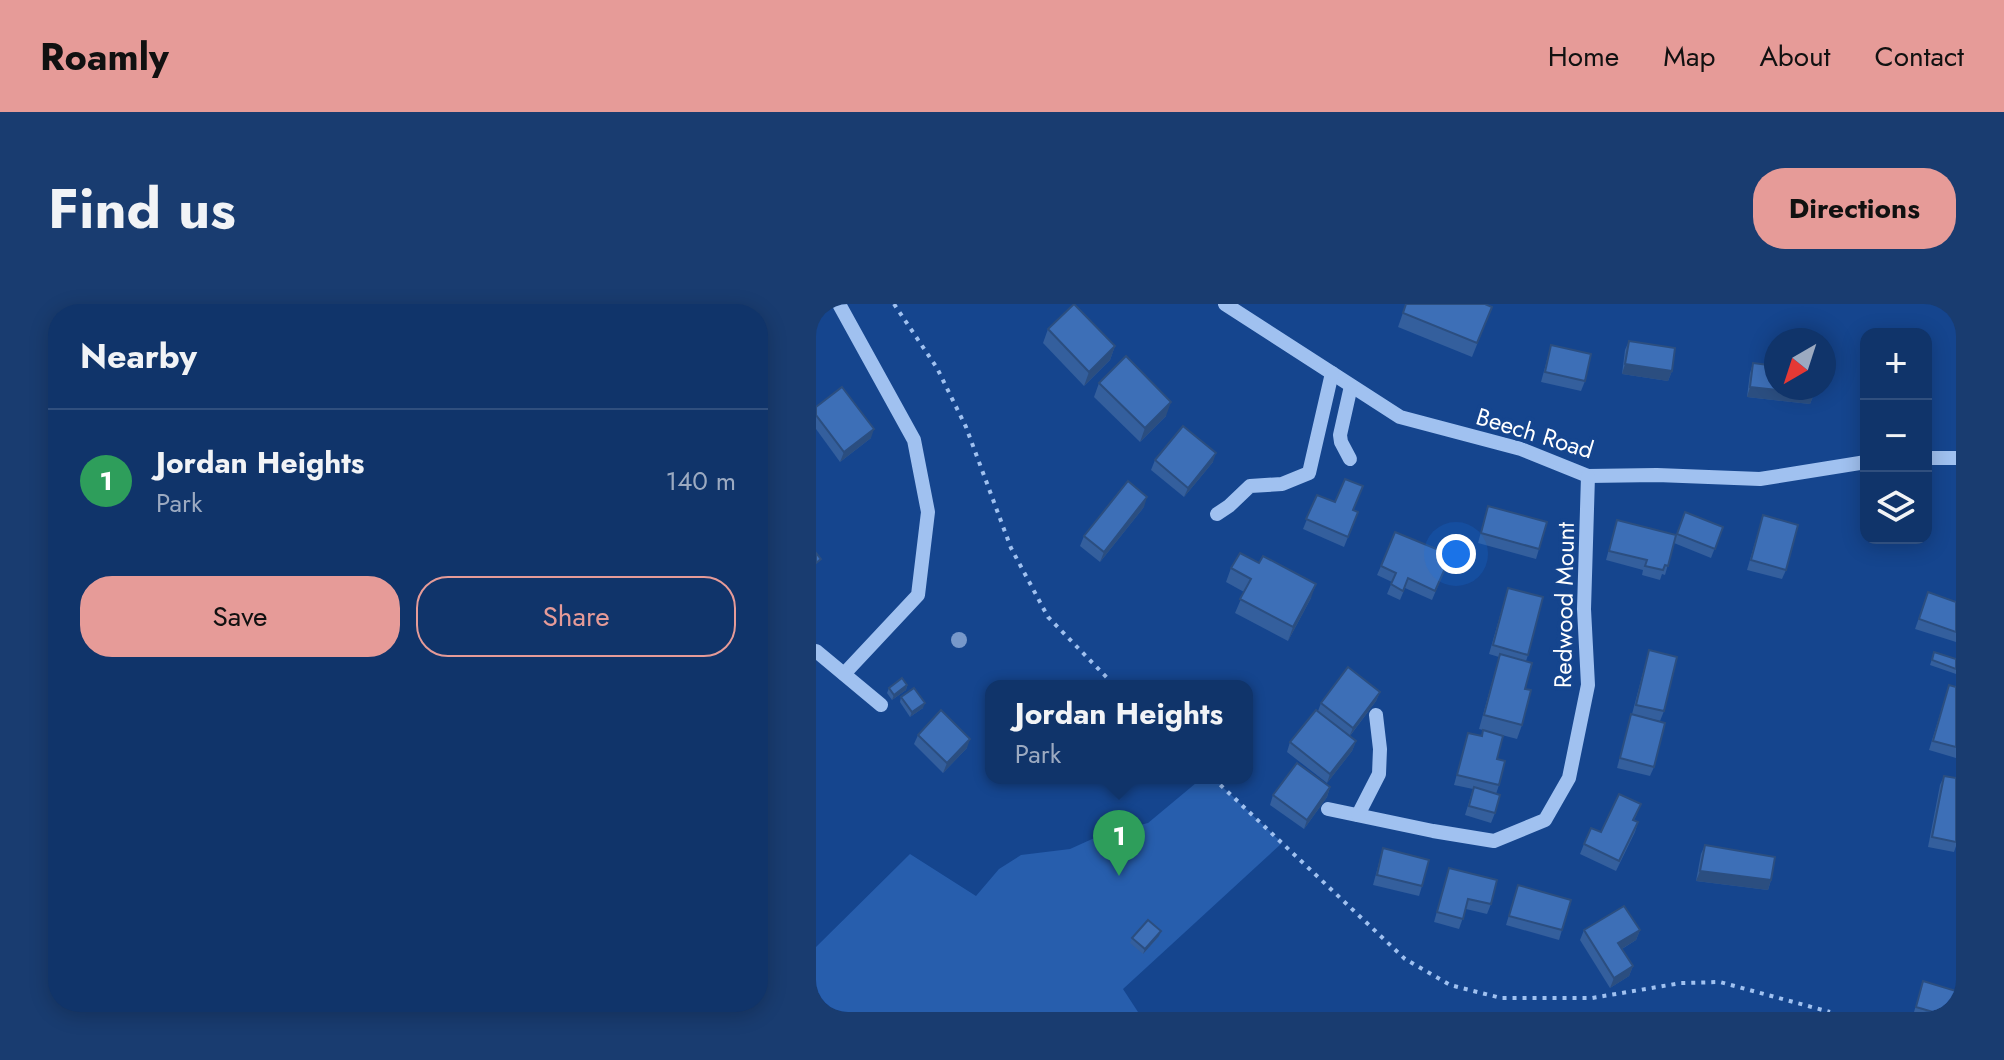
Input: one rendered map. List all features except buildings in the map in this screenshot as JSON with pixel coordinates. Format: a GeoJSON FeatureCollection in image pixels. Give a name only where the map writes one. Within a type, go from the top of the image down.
{"type":"FeatureCollection","features":[{"type":"Feature","properties":{"kind":"street"},"geometry":{"type":"LineString","coordinates":[[839,304],[914,440],[928,512],[918,595],[844,674]]}},
{"type":"Feature","properties":{"kind":"street","name":"Beech Road"},"geometry":{"type":"LineString","coordinates":[[1225,304],[1400,417],[1521,449],[1588,476],[1760,479],[1860,463]]}},
{"type":"Feature","properties":{"kind":"street"},"geometry":{"type":"LineString","coordinates":[[1217,514],[1250,486],[1282,484],[1309,473],[1332,373]]}},
{"type":"Feature","properties":{"kind":"street"},"geometry":{"type":"LineString","coordinates":[[1350,459],[1340,435],[1351,386]]}},
{"type":"Feature","properties":{"kind":"street"},"geometry":{"type":"LineString","coordinates":[[1932,458],[1956,458]]}},
{"type":"Feature","properties":{"kind":"street","name":"Redwood Mount"},"geometry":{"type":"LineString","coordinates":[[1328,809],[1494,841],[1545,820],[1569,778],[1588,685],[1584,609],[1588,476]]}},
{"type":"Feature","properties":{"kind":"street"},"geometry":{"type":"LineString","coordinates":[[816,651],[881,705]]}},
{"type":"Feature","properties":{"kind":"street"},"geometry":{"type":"LineString","coordinates":[[1358,815],[1379,774],[1376,715]]}},
{"type":"Feature","properties":{"kind":"path"},"geometry":{"type":"LineString","coordinates":[[894,304],[937,368],[966,427],[1011,548],[1048,617],[1109,680]]}},
{"type":"Feature","properties":{"kind":"path"},"geometry":{"type":"LineString","coordinates":[[1219,784],[1405,959],[1450,985],[1501,998],[1592,998],[1681,983],[1720,982],[1830,1012]]}},
{"type":"Feature","properties":{"kind":"shaded area"},"geometry":{"type":"Polygon","coordinates":[[[1195,784],[1219,784],[1282,843],[1123,989],[1138,1012],[816,1012],[816,947],[910,854],[976,896],[999,869],[1021,855],[1070,849],[1101,835],[1148,823],[1195,784]]]}},
{"type":"Feature","properties":{"kind":"place","name":"Jordan Heights"},"geometry":{"type":"Point","coordinates":[1119,876]}}]}
